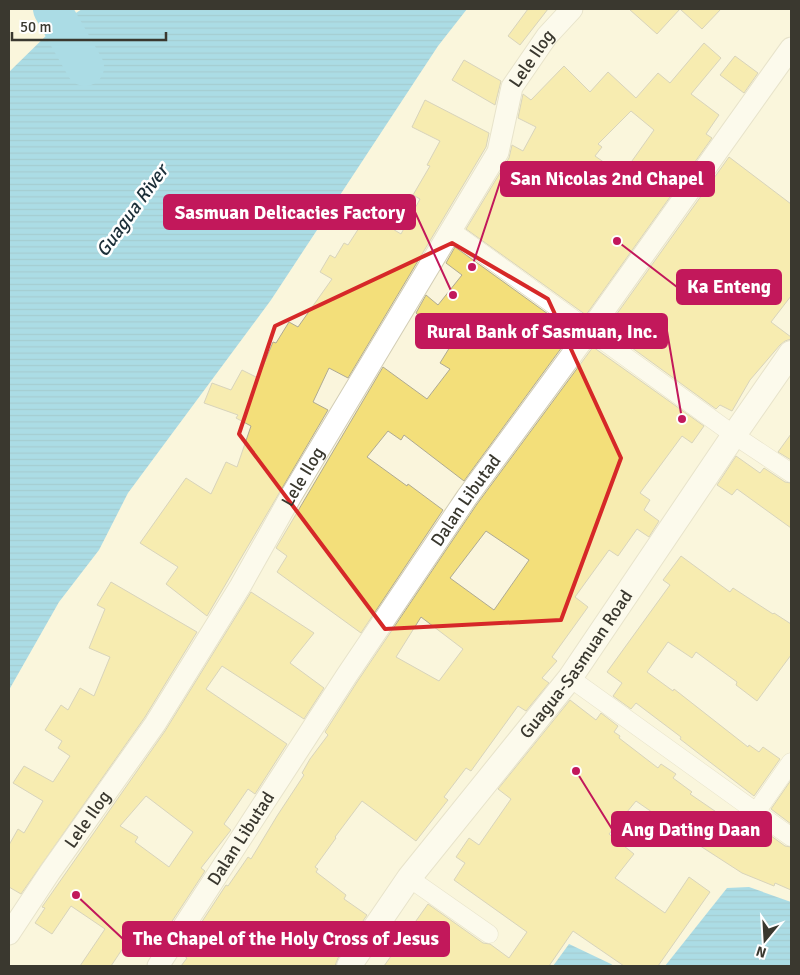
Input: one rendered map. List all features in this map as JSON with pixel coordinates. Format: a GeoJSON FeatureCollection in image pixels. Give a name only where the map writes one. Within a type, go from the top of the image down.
{"type":"FeatureCollection","features":[{"type":"Feature","properties":{"kind":"main road","name":"Guagua-Sasmuan Road"},"geometry":{"type":"LineString","coordinates":[[349,966],[409,878],[570,678],[791,353]]}},
{"type":"Feature","properties":{"kind":"street","name":"Lele Ilog"},"geometry":{"type":"LineString","coordinates":[[9,934],[50,872],[155,724],[241,585],[291,496],[498,152],[512,87],[547,36],[572,9]]}},
{"type":"Feature","properties":{"kind":"street","name":"Dalan Libutad"},"geometry":{"type":"LineString","coordinates":[[158,966],[347,675],[467,497],[590,330],[791,48]]}},
{"type":"Feature","properties":{"kind":"street"},"geometry":{"type":"LineString","coordinates":[[450,230],[791,474]]}},
{"type":"Feature","properties":{"kind":"street"},"geometry":{"type":"LineString","coordinates":[[570,678],[791,837]]}},
{"type":"Feature","properties":{"kind":"street"},"geometry":{"type":"LineString","coordinates":[[756,812],[791,762]]}},
{"type":"Feature","properties":{"kind":"street"},"geometry":{"type":"LineString","coordinates":[[409,878],[489,934]]}},
{"type":"Feature","properties":{"kind":"highlighted area"},"geometry":{"type":"Polygon","coordinates":[[[452,243],[548,299],[621,458],[561,620],[385,629],[239,434],[275,326],[452,243]]]}},
{"type":"Feature","properties":{"kind":"water","name":"Guagua River"},"geometry":{"type":"Polygon","coordinates":[[[82,9],[467,9],[438,46],[271,300],[128,493],[99,550],[59,602],[9,690],[9,72],[56,26],[82,9]]]}},
{"type":"Feature","properties":{"kind":"water"},"geometry":{"type":"Polygon","coordinates":[[[749,887],[791,902],[791,966],[665,966],[727,888],[749,887]]]}},
{"type":"Feature","properties":{"kind":"water"},"geometry":{"type":"Polygon","coordinates":[[[569,944],[611,964],[614,966],[553,966],[569,944]]]}},
{"type":"Feature","properties":{"kind":"building"},"geometry":{"type":"Polygon","coordinates":[[[528,9],[548,9],[520,45],[508,36],[528,9]]]}},
{"type":"Feature","properties":{"kind":"building"},"geometry":{"type":"Polygon","coordinates":[[[629,9],[680,9],[657,34],[629,9]]]}},
{"type":"Feature","properties":{"kind":"building"},"geometry":{"type":"Polygon","coordinates":[[[680,9],[721,9],[702,29],[680,9]]]}},
{"type":"Feature","properties":{"kind":"building"},"geometry":{"type":"Polygon","coordinates":[[[704,43],[721,58],[691,94],[719,115],[706,134],[712,138],[586,315],[466,229],[509,158],[512,145],[523,151],[536,127],[518,118],[523,94],[531,100],[564,66],[590,92],[608,72],[636,98],[658,73],[670,83],[704,43]],[[631,111],[598,144],[602,147],[595,156],[622,175],[654,130],[631,111]]]}},
{"type":"Feature","properties":{"kind":"building"},"geometry":{"type":"Polygon","coordinates":[[[735,56],[758,73],[744,93],[720,75],[735,56]]]}},
{"type":"Feature","properties":{"kind":"building"},"geometry":{"type":"Polygon","coordinates":[[[464,60],[501,81],[495,105],[452,80],[464,60]]]}},
{"type":"Feature","properties":{"kind":"building"},"geometry":{"type":"Polygon","coordinates":[[[425,100],[489,133],[486,147],[348,378],[329,368],[313,402],[328,410],[207,616],[166,584],[178,567],[140,543],[186,478],[211,494],[226,462],[237,467],[251,426],[236,418],[238,415],[204,403],[212,383],[231,390],[242,370],[258,378],[273,342],[276,343],[289,322],[298,327],[332,279],[320,272],[330,255],[335,258],[344,243],[348,245],[368,214],[401,234],[420,199],[413,195],[430,166],[427,165],[440,141],[412,127],[425,100]]]}},
{"type":"Feature","properties":{"kind":"building"},"geometry":{"type":"Polygon","coordinates":[[[729,157],[791,204],[791,296],[771,322],[791,337],[791,339],[780,345],[750,380],[732,411],[720,405],[716,409],[606,329],[729,157]]]}},
{"type":"Feature","properties":{"kind":"building"},"geometry":{"type":"Polygon","coordinates":[[[455,247],[573,332],[464,481],[404,435],[401,440],[388,431],[367,457],[443,510],[361,633],[277,572],[287,556],[276,548],[383,367],[427,399],[450,369],[440,363],[453,342],[416,313],[426,295],[438,305],[462,275],[446,263],[455,247]]]}},
{"type":"Feature","properties":{"kind":"building"},"geometry":{"type":"Polygon","coordinates":[[[593,347],[704,426],[692,443],[682,436],[640,493],[650,500],[644,510],[659,521],[649,537],[637,529],[618,556],[609,550],[575,597],[588,607],[552,657],[557,661],[542,678],[549,683],[526,711],[518,706],[471,771],[466,768],[444,797],[448,800],[416,841],[362,801],[335,837],[315,867],[318,869],[316,872],[346,895],[344,899],[367,915],[338,958],[335,966],[181,966],[187,958],[183,955],[188,948],[186,946],[226,885],[228,886],[248,857],[251,859],[304,775],[302,773],[310,759],[328,735],[325,732],[477,504],[593,347]],[[486,531],[450,578],[494,610],[529,560],[486,531]],[[421,617],[396,657],[439,681],[463,649],[421,617]]]}},
{"type":"Feature","properties":{"kind":"building"},"geometry":{"type":"Polygon","coordinates":[[[791,434],[791,460],[778,452],[791,434]]]}},
{"type":"Feature","properties":{"kind":"building"},"geometry":{"type":"Polygon","coordinates":[[[736,456],[760,473],[764,468],[785,482],[791,483],[791,528],[737,489],[732,495],[717,485],[736,456]]]}},
{"type":"Feature","properties":{"kind":"building"},"geometry":{"type":"Polygon","coordinates":[[[681,556],[730,592],[733,588],[791,624],[791,655],[757,701],[736,685],[737,682],[696,652],[692,658],[668,642],[647,672],[673,691],[674,689],[748,747],[749,745],[759,752],[763,747],[780,759],[754,796],[636,703],[631,709],[613,696],[622,683],[607,672],[670,585],[663,580],[681,556]]]}},
{"type":"Feature","properties":{"kind":"building"},"geometry":{"type":"Polygon","coordinates":[[[111,582],[197,632],[145,717],[21,894],[9,887],[9,845],[18,829],[24,833],[43,801],[13,783],[24,766],[53,782],[70,756],[58,748],[62,741],[45,730],[61,705],[68,710],[80,688],[94,696],[110,657],[89,648],[105,609],[97,605],[111,582]]]}},
{"type":"Feature","properties":{"kind":"building"},"geometry":{"type":"Polygon","coordinates":[[[251,592],[314,633],[290,663],[324,688],[304,719],[222,666],[206,689],[287,744],[255,794],[248,789],[224,824],[231,830],[201,868],[205,871],[165,932],[154,925],[146,937],[135,930],[111,966],[80,966],[105,929],[71,906],[52,934],[35,923],[45,908],[42,907],[165,731],[251,592]],[[146,796],[120,826],[138,837],[135,842],[169,867],[193,832],[146,796]]]}},
{"type":"Feature","properties":{"kind":"building"},"geometry":{"type":"Polygon","coordinates":[[[570,700],[596,720],[601,713],[618,726],[614,732],[620,736],[619,738],[658,768],[661,764],[676,774],[673,778],[692,792],[690,794],[747,833],[756,825],[785,846],[791,847],[791,890],[775,883],[774,886],[742,873],[674,829],[636,801],[609,834],[634,854],[615,878],[665,913],[689,877],[710,892],[658,966],[624,966],[573,931],[549,966],[384,966],[428,904],[483,943],[490,944],[509,958],[527,932],[454,880],[465,863],[456,857],[469,838],[479,845],[511,799],[498,789],[570,700]]]}},
{"type":"Feature","properties":{"kind":"building"},"geometry":{"type":"Polygon","coordinates":[[[791,780],[791,824],[771,809],[791,780]]]}},
{"type":"Feature","properties":{"kind":"waterway"},"geometry":{"type":"LineString","coordinates":[[52,9],[85,67]]}},
{"type":"Feature","properties":{"kind":"place","name":"Ka Enteng"},"geometry":{"type":"Point","coordinates":[617,241]}},
{"type":"Feature","properties":{"kind":"place","name":"San Nicolas 2nd Chapel"},"geometry":{"type":"Point","coordinates":[472,267]}},
{"type":"Feature","properties":{"kind":"place","name":"Sasmuan Delicacies Factory"},"geometry":{"type":"Point","coordinates":[453,295]}},
{"type":"Feature","properties":{"kind":"place","name":"Rural Bank of Sasmuan, Inc."},"geometry":{"type":"Point","coordinates":[682,419]}},
{"type":"Feature","properties":{"kind":"place","name":"Ang Dating Daan"},"geometry":{"type":"Point","coordinates":[576,771]}},
{"type":"Feature","properties":{"kind":"place","name":"The Chapel of the Holy Cross of Jesus"},"geometry":{"type":"Point","coordinates":[76,895]}}]}
